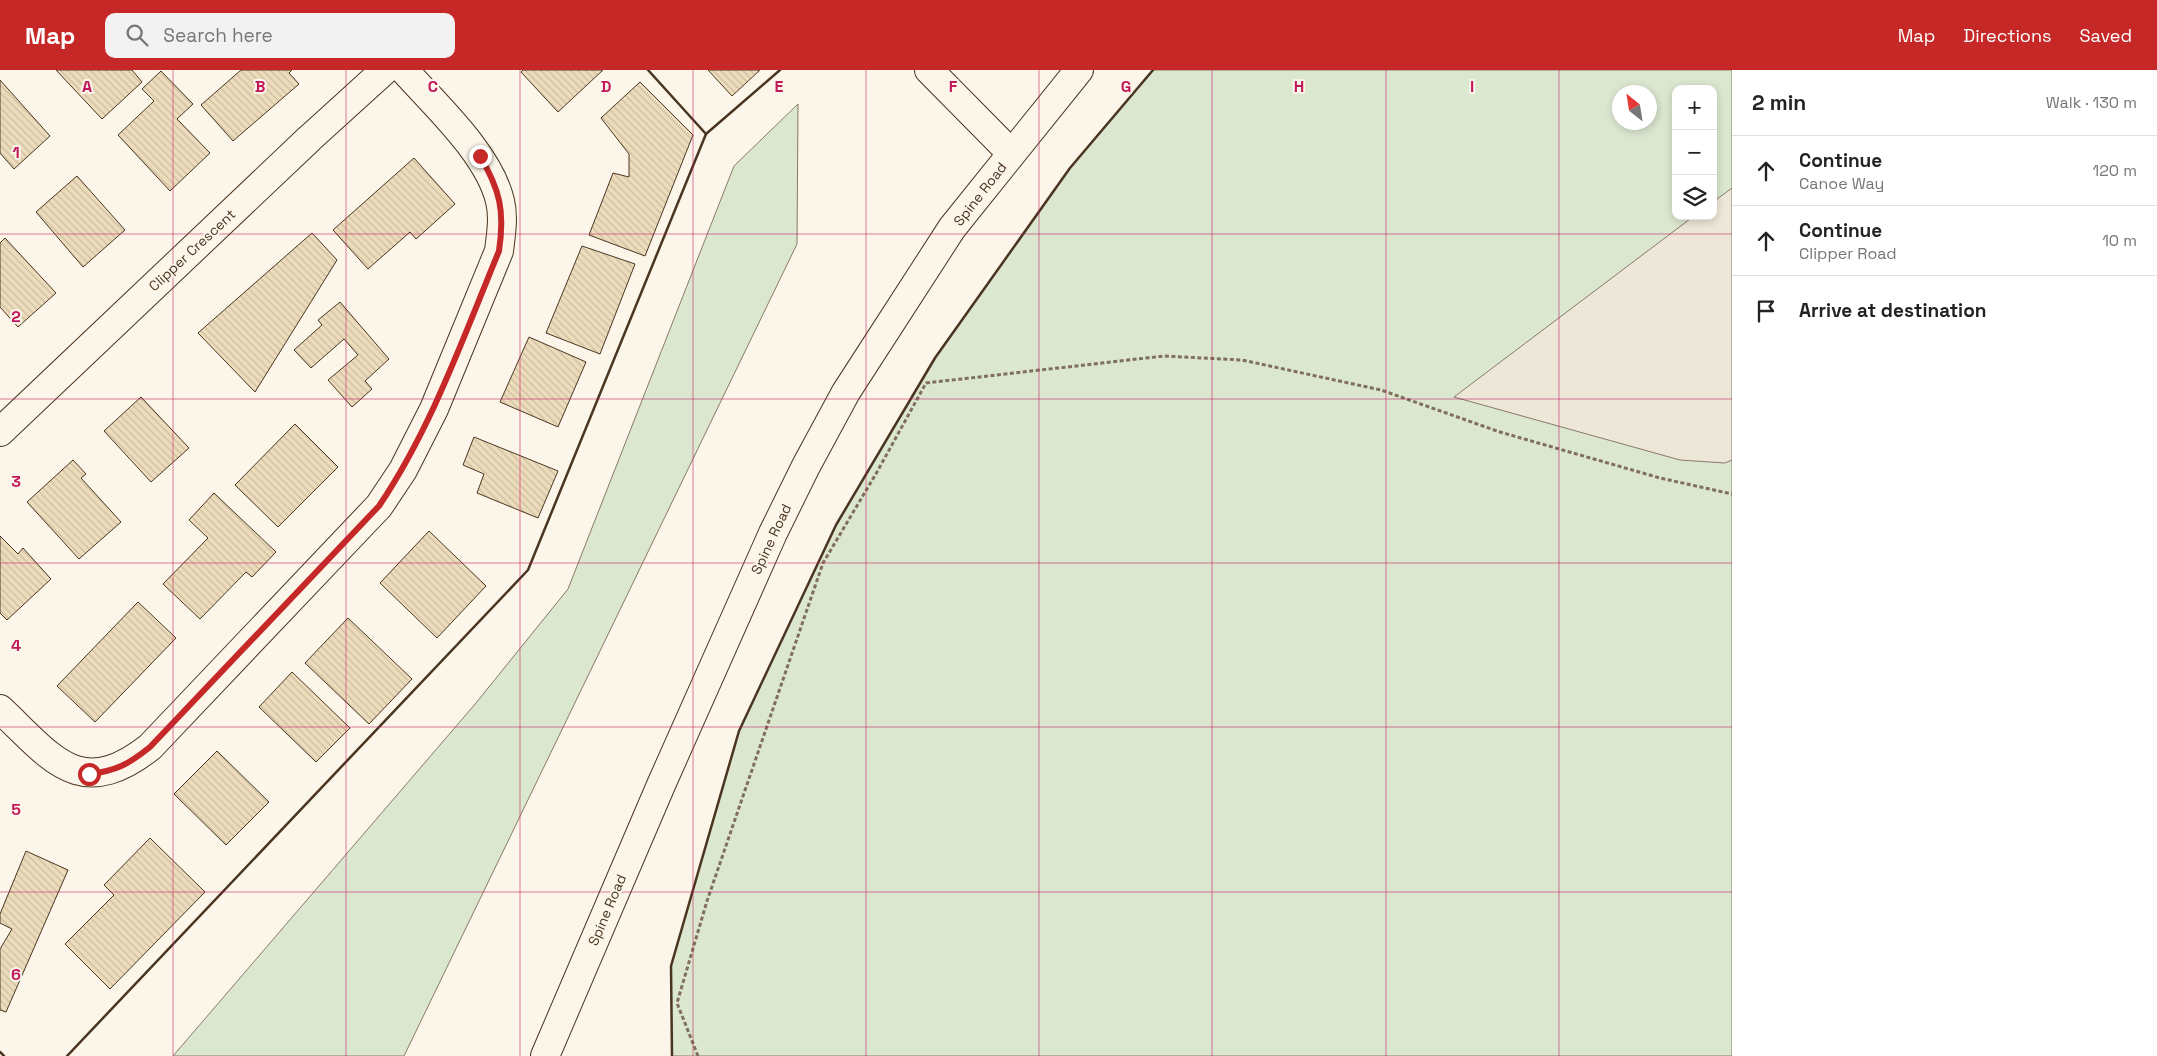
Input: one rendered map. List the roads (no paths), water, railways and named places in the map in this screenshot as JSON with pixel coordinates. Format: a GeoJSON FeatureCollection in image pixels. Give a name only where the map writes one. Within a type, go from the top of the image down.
{"type":"FeatureCollection","features":[{"type":"Feature","properties":{"kind":"street","name":"Clipper Crescent"},"geometry":{"type":"LineString","coordinates":[[0,432],[310,138],[385,70]]}},
{"type":"Feature","properties":{"kind":"street"},"geometry":{"type":"LineString","coordinates":[[0,709],[55,761],[73,770],[89,774],[109,772],[131,762],[150,747],[379,506],[403,470],[434,409],[499,251],[502,226],[501,203],[493,178],[480,156],[404,70]]}},
{"type":"Feature","properties":{"kind":"street"},"geometry":{"type":"LineString","coordinates":[[929,70],[1011,153]]}},
{"type":"Feature","properties":{"kind":"street","name":"Spine Road"},"geometry":{"type":"LineString","coordinates":[[545,1056],[661,784],[773,533],[846,392],[952,228],[1080,70]]}}]}
